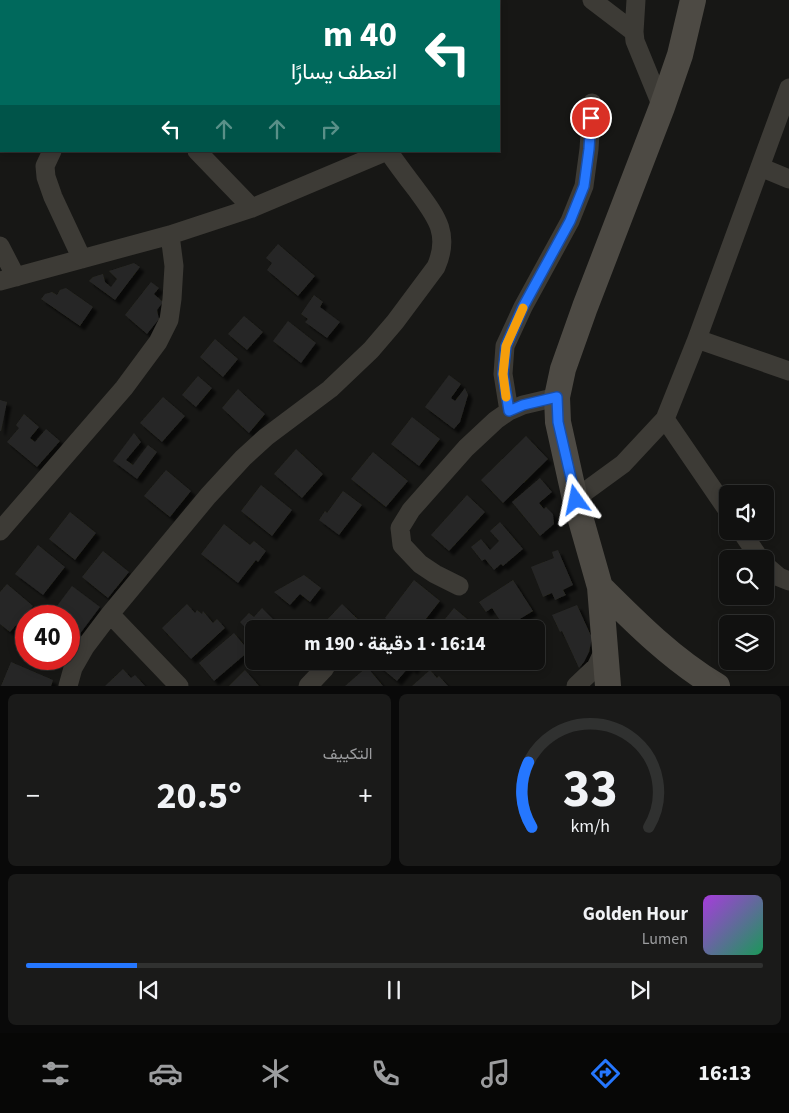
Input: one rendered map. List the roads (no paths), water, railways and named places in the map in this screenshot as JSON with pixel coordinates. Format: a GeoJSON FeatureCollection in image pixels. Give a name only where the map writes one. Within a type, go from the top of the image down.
{"type":"FeatureCollection","features":[{"type":"Feature","properties":{"kind":"street"},"geometry":{"type":"LineString","coordinates":[[592,0],[634,32]]}},
{"type":"Feature","properties":{"kind":"street"},"geometry":{"type":"LineString","coordinates":[[636,0],[635,42],[662,107]]}},
{"type":"Feature","properties":{"kind":"street"},"geometry":{"type":"LineString","coordinates":[[608,686],[600,587],[576,500],[558,422],[557,397],[563,369],[680,55],[693,0]]}},
{"type":"Feature","properties":{"kind":"street"},"geometry":{"type":"LineString","coordinates":[[576,500],[623,464],[665,418],[697,339],[789,88]]}},
{"type":"Feature","properties":{"kind":"street"},"geometry":{"type":"LineString","coordinates":[[509,411],[503,374],[506,346],[523,307],[570,221],[584,186],[592,103]]}},
{"type":"Feature","properties":{"kind":"street"},"geometry":{"type":"LineString","coordinates":[[52,152],[45,166],[46,177],[53,197],[82,259]]}},
{"type":"Feature","properties":{"kind":"street"},"geometry":{"type":"LineString","coordinates":[[198,152],[252,208]]}},
{"type":"Feature","properties":{"kind":"street"},"geometry":{"type":"LineString","coordinates":[[0,246],[8,279],[170,235],[252,208],[386,152]]}},
{"type":"Feature","properties":{"kind":"street"},"geometry":{"type":"LineString","coordinates":[[68,686],[77,661],[110,614],[202,503],[266,437],[330,390],[371,350],[396,322],[436,267],[442,246],[441,230],[435,216],[389,152]]}},
{"type":"Feature","properties":{"kind":"street"},"geometry":{"type":"LineString","coordinates":[[760,167],[789,178]]}},
{"type":"Feature","properties":{"kind":"street"},"geometry":{"type":"LineString","coordinates":[[0,531],[124,388],[158,342],[169,320],[172,299],[174,266],[170,235]]}},
{"type":"Feature","properties":{"kind":"street"},"geometry":{"type":"LineString","coordinates":[[697,339],[789,371]]}},
{"type":"Feature","properties":{"kind":"street"},"geometry":{"type":"LineString","coordinates":[[459,586],[420,564],[402,546],[400,528],[411,510],[466,448],[496,420],[509,411],[523,405],[557,397]]}},
{"type":"Feature","properties":{"kind":"street"},"geometry":{"type":"LineString","coordinates":[[665,418],[719,498]]}},
{"type":"Feature","properties":{"kind":"street"},"geometry":{"type":"LineString","coordinates":[[774,573],[789,581]]}},
{"type":"Feature","properties":{"kind":"street"},"geometry":{"type":"LineString","coordinates":[[600,587],[652,638],[717,686]]}},
{"type":"Feature","properties":{"kind":"street"},"geometry":{"type":"LineString","coordinates":[[110,614],[179,686]]}},
{"type":"Feature","properties":{"kind":"street"},"geometry":{"type":"LineString","coordinates":[[576,686],[596,667],[605,648]]}},
{"type":"Feature","properties":{"kind":"street"},"geometry":{"type":"LineString","coordinates":[[308,686],[324,670]]}}]}
